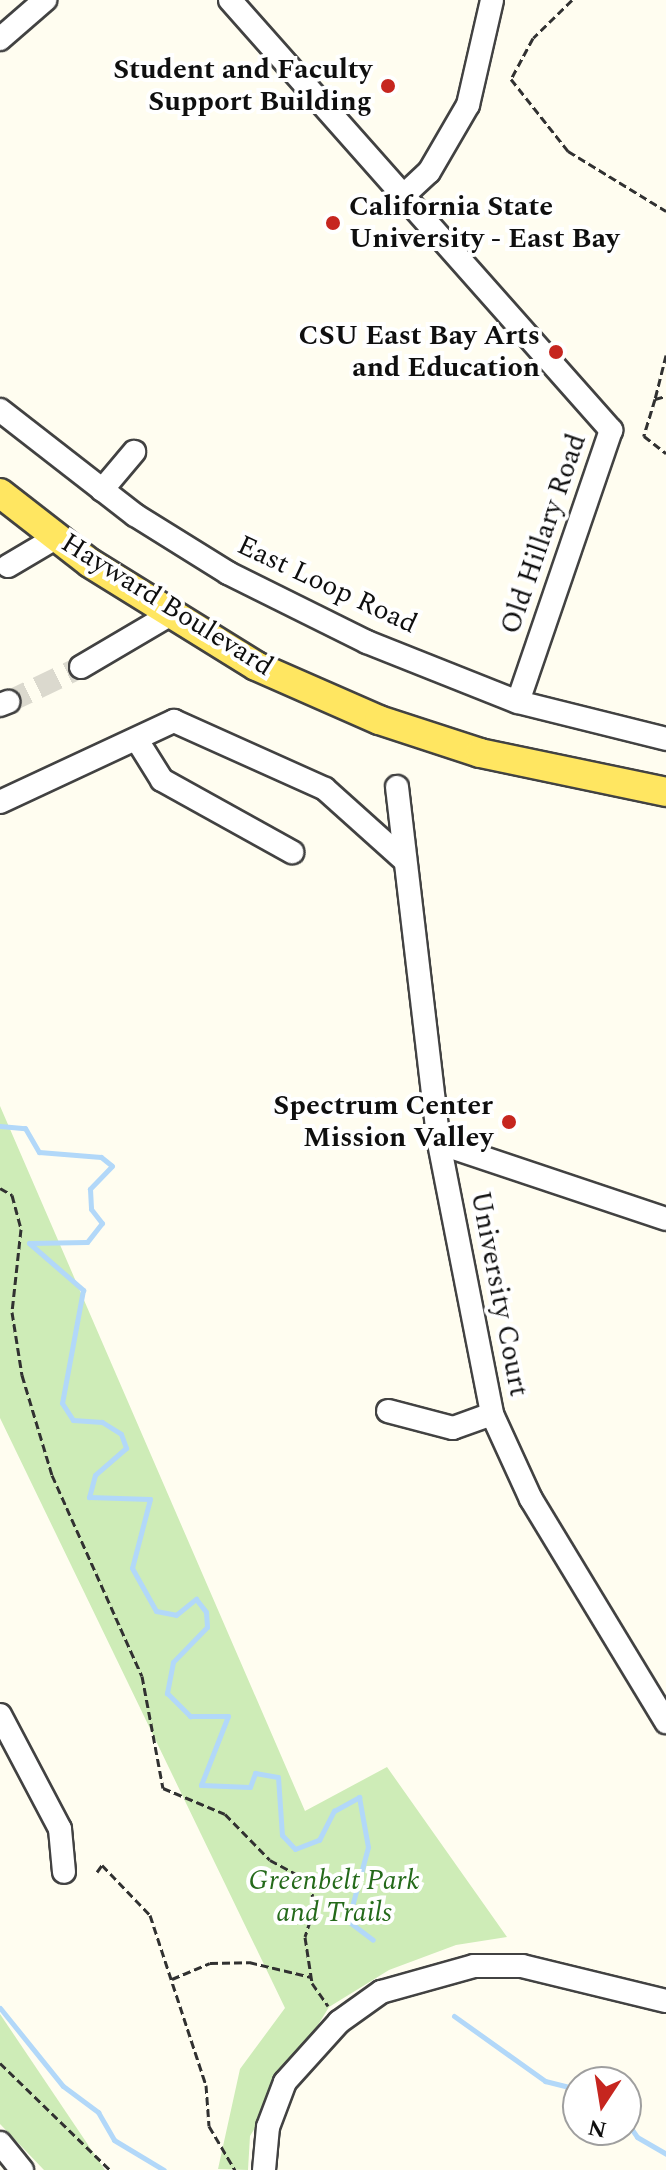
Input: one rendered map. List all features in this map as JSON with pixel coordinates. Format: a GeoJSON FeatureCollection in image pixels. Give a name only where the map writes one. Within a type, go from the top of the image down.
{"type":"FeatureCollection","features":[{"type":"Feature","properties":{"kind":"main road","name":"Hayward Boulevard"},"geometry":{"type":"LineString","coordinates":[[0,493],[57,537],[171,614],[256,666],[379,720],[480,753],[666,792]]}},
{"type":"Feature","properties":{"kind":"street"},"geometry":{"type":"LineString","coordinates":[[0,39],[45,0]]}},
{"type":"Feature","properties":{"kind":"street","name":"Old Hillary Road"},"geometry":{"type":"LineString","coordinates":[[230,0],[611,430],[518,702]]}},
{"type":"Feature","properties":{"kind":"street"},"geometry":{"type":"LineString","coordinates":[[403,196],[429,172],[468,105],[492,0]]}},
{"type":"Feature","properties":{"kind":"street","name":"East Loop Road"},"geometry":{"type":"LineString","coordinates":[[0,410],[102,490],[228,573],[367,642],[518,702],[666,739]]}},
{"type":"Feature","properties":{"kind":"street"},"geometry":{"type":"LineString","coordinates":[[102,490],[134,452]]}},
{"type":"Feature","properties":{"kind":"street"},"geometry":{"type":"LineString","coordinates":[[8,566],[57,537]]}},
{"type":"Feature","properties":{"kind":"street"},"geometry":{"type":"LineString","coordinates":[[81,667],[171,614]]}},
{"type":"Feature","properties":{"kind":"street"},"geometry":{"type":"LineString","coordinates":[[0,802],[174,721],[325,789],[404,860]]}},
{"type":"Feature","properties":{"kind":"street"},"geometry":{"type":"LineString","coordinates":[[137,740],[162,780],[292,852]]}},
{"type":"Feature","properties":{"kind":"street","name":"University Court"},"geometry":{"type":"LineString","coordinates":[[397,787],[439,1143],[492,1414],[531,1499],[666,1722]]}},
{"type":"Feature","properties":{"kind":"street"},"geometry":{"type":"LineString","coordinates":[[439,1143],[666,1219]]}},
{"type":"Feature","properties":{"kind":"street"},"geometry":{"type":"LineString","coordinates":[[388,1411],[453,1428],[492,1414]]}},
{"type":"Feature","properties":{"kind":"street"},"geometry":{"type":"LineString","coordinates":[[0,1715],[60,1829],[64,1872]]}},
{"type":"Feature","properties":{"kind":"street"},"geometry":{"type":"LineString","coordinates":[[264,2170],[268,2127],[285,2082],[339,2022],[381,1992],[474,1966],[578,1974],[666,2001]]}},
{"type":"Feature","properties":{"kind":"street"},"geometry":{"type":"LineString","coordinates":[[0,2143],[22,2170]]}},
{"type":"Feature","properties":{"kind":"path"},"geometry":{"type":"LineString","coordinates":[[572,0],[533,38],[511,79],[568,151],[666,211]]}},
{"type":"Feature","properties":{"kind":"path"},"geometry":{"type":"LineString","coordinates":[[666,355],[644,436],[666,453]]}},
{"type":"Feature","properties":{"kind":"path"},"geometry":{"type":"LineString","coordinates":[[655,399],[666,396]]}},
{"type":"Feature","properties":{"kind":"path"},"geometry":{"type":"LineString","coordinates":[[0,1188],[12,1195],[21,1229],[12,1312],[22,1375],[52,1475],[142,1676],[163,1788],[225,1814],[270,1860],[311,1882],[314,1909],[305,1937],[311,1977],[339,2022]]}},
{"type":"Feature","properties":{"kind":"path"},"geometry":{"type":"LineString","coordinates":[[97,1872],[102,1865],[143,1904],[172,1979],[206,2085],[209,2126],[235,2170]]}},
{"type":"Feature","properties":{"kind":"path"},"geometry":{"type":"LineString","coordinates":[[172,1979],[210,1963],[249,1962],[311,1977]]}},
{"type":"Feature","properties":{"kind":"path"},"geometry":{"type":"LineString","coordinates":[[0,2063],[110,2170]]}},
{"type":"Feature","properties":{"kind":"green space","name":"Greenbelt Park and Trails"},"geometry":{"type":"Polygon","coordinates":[[[0,1106],[305,1811],[387,1767],[507,1937],[456,1945],[389,1970],[329,2007],[250,2136],[248,2170],[218,2169],[240,2069],[285,2008],[0,1418],[0,1106]]]}},
{"type":"Feature","properties":{"kind":"green space"},"geometry":{"type":"Polygon","coordinates":[[[0,2014],[105,2170],[44,2170],[0,2124],[0,2014]]]}},
{"type":"Feature","properties":{"kind":"waterway"},"geometry":{"type":"LineString","coordinates":[[0,1126],[25,1128],[39,1152],[101,1157],[112,1166],[90,1189],[91,1209],[102,1223],[87,1242],[29,1243],[83,1290],[62,1403],[73,1420],[102,1422],[121,1434],[126,1448],[95,1475],[89,1497],[150,1499],[132,1568],[156,1611],[176,1615],[196,1599],[206,1612],[207,1627],[173,1662],[167,1693],[190,1716],[228,1716],[201,1785],[250,1787],[255,1773],[278,1777],[282,1835],[295,1849],[319,1840],[334,1811],[359,1797],[368,1847],[348,1921],[373,1940]]}},
{"type":"Feature","properties":{"kind":"waterway"},"geometry":{"type":"LineString","coordinates":[[0,2008],[63,2086],[98,2112],[114,2140],[164,2170]]}},
{"type":"Feature","properties":{"kind":"waterway"},"geometry":{"type":"LineString","coordinates":[[454,2016],[545,2081],[562,2085]]}},
{"type":"Feature","properties":{"kind":"waterway"},"geometry":{"type":"LineString","coordinates":[[642,2140],[666,2154]]}},
{"type":"Feature","properties":{"kind":"tunnel"},"geometry":{"type":"LineString","coordinates":[[8,702],[81,667]]}},
{"type":"Feature","properties":{"kind":"place","name":"Student and Faculty Support Building"},"geometry":{"type":"Point","coordinates":[388,86]}},
{"type":"Feature","properties":{"kind":"place","name":"California State University - East Bay"},"geometry":{"type":"Point","coordinates":[333,223]}},
{"type":"Feature","properties":{"kind":"place","name":"CSU East Bay Arts and Education"},"geometry":{"type":"Point","coordinates":[556,352]}},
{"type":"Feature","properties":{"kind":"place","name":"Spectrum Center Mission Valley"},"geometry":{"type":"Point","coordinates":[509,1122]}}]}
